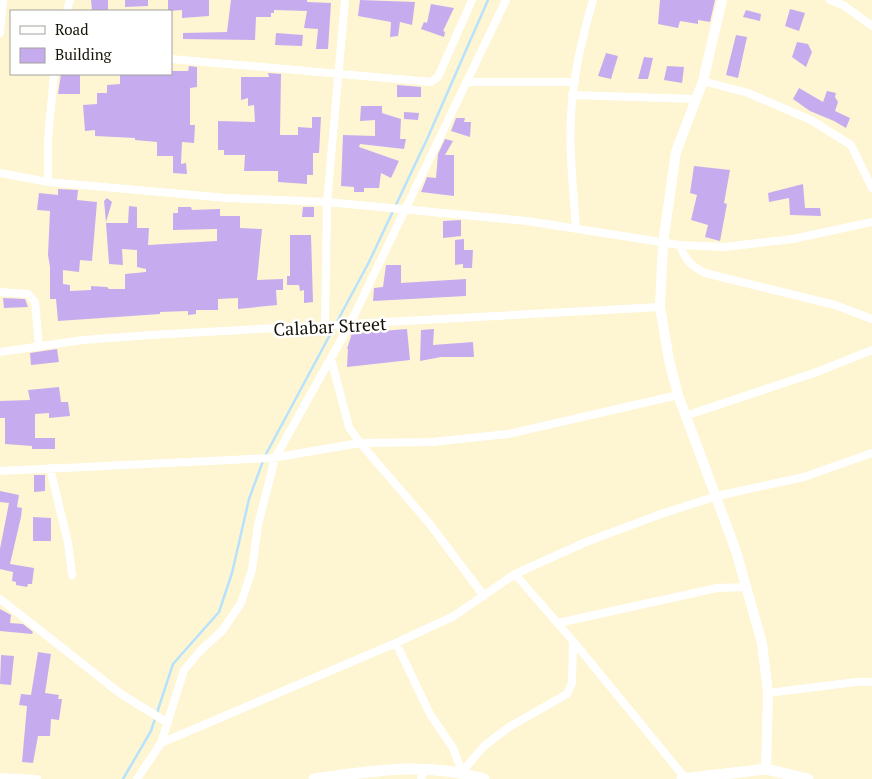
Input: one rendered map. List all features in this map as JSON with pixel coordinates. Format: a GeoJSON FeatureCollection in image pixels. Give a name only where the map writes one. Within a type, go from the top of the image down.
{"type":"FeatureCollection","features":[{"type":"Feature","properties":{"kind":"main road"},"geometry":{"type":"LineString","coordinates":[[314,779],[404,768],[423,774],[469,776],[484,779]]}},
{"type":"Feature","properties":{"kind":"main road"},"geometry":{"type":"LineString","coordinates":[[684,779],[766,770],[808,779]]}},
{"type":"Feature","properties":{"kind":"street"},"geometry":{"type":"LineString","coordinates":[[0,34],[3,0]]}},
{"type":"Feature","properties":{"kind":"street"},"geometry":{"type":"LineString","coordinates":[[325,326],[327,202],[345,0]]}},
{"type":"Feature","properties":{"kind":"street"},"geometry":{"type":"LineString","coordinates":[[172,60],[435,80],[472,0]]}},
{"type":"Feature","properties":{"kind":"street"},"geometry":{"type":"LineString","coordinates":[[138,779],[161,743],[166,722],[184,670],[201,650],[222,631],[241,604],[252,570],[258,525],[273,458],[331,359],[506,0]]}},
{"type":"Feature","properties":{"kind":"street"},"geometry":{"type":"LineString","coordinates":[[576,228],[571,157],[572,95],[584,33],[593,0]]}},
{"type":"Feature","properties":{"kind":"street"},"geometry":{"type":"LineString","coordinates":[[722,0],[703,81],[676,152],[663,243],[660,307],[669,360],[678,395],[717,496],[747,587],[762,643],[768,693],[766,770]]}},
{"type":"Feature","properties":{"kind":"street"},"geometry":{"type":"LineString","coordinates":[[830,0],[845,3],[872,26]]}},
{"type":"Feature","properties":{"kind":"street"},"geometry":{"type":"LineString","coordinates":[[48,182],[48,140],[54,75]]}},
{"type":"Feature","properties":{"kind":"street"},"geometry":{"type":"LineString","coordinates":[[703,81],[748,92],[811,120],[851,145],[872,188]]}},
{"type":"Feature","properties":{"kind":"street"},"geometry":{"type":"LineString","coordinates":[[466,82],[575,82]]}},
{"type":"Feature","properties":{"kind":"street"},"geometry":{"type":"LineString","coordinates":[[572,95],[696,99]]}},
{"type":"Feature","properties":{"kind":"street"},"geometry":{"type":"LineString","coordinates":[[0,173],[48,182],[226,198],[327,202],[403,209],[576,228],[680,245],[724,247],[793,240],[872,222]]}},
{"type":"Feature","properties":{"kind":"street"},"geometry":{"type":"LineString","coordinates":[[680,245],[684,256],[692,267],[705,273],[835,305],[872,319]]}},
{"type":"Feature","properties":{"kind":"street"},"geometry":{"type":"LineString","coordinates":[[0,292],[28,294],[35,302],[39,348]]}},
{"type":"Feature","properties":{"kind":"street","name":"Calabar Street"},"geometry":{"type":"LineString","coordinates":[[0,352],[39,348],[83,340],[566,310],[660,307]]}},
{"type":"Feature","properties":{"kind":"street"},"geometry":{"type":"LineString","coordinates":[[685,416],[817,372],[872,350]]}},
{"type":"Feature","properties":{"kind":"street"},"geometry":{"type":"LineString","coordinates":[[331,359],[349,427],[360,443],[429,522],[484,596]]}},
{"type":"Feature","properties":{"kind":"street"},"geometry":{"type":"LineString","coordinates":[[0,471],[273,458],[360,443],[432,442],[508,434],[678,395]]}},
{"type":"Feature","properties":{"kind":"street"},"geometry":{"type":"LineString","coordinates":[[161,743],[396,643],[454,616],[515,574],[586,542],[661,514],[717,496],[804,477],[872,453]]}},
{"type":"Feature","properties":{"kind":"street"},"geometry":{"type":"LineString","coordinates":[[50,468],[68,543],[72,575]]}},
{"type":"Feature","properties":{"kind":"street"},"geometry":{"type":"LineString","coordinates":[[515,574],[558,623],[684,779]]}},
{"type":"Feature","properties":{"kind":"street"},"geometry":{"type":"LineString","coordinates":[[558,623],[717,588],[747,587]]}},
{"type":"Feature","properties":{"kind":"street"},"geometry":{"type":"LineString","coordinates":[[0,599],[90,671],[166,722]]}},
{"type":"Feature","properties":{"kind":"street"},"geometry":{"type":"LineString","coordinates":[[469,776],[484,746],[509,727],[566,694],[572,683],[572,640]]}},
{"type":"Feature","properties":{"kind":"street"},"geometry":{"type":"LineString","coordinates":[[396,643],[430,714],[469,776]]}},
{"type":"Feature","properties":{"kind":"street"},"geometry":{"type":"LineString","coordinates":[[768,693],[856,682],[872,682]]}},
{"type":"Feature","properties":{"kind":"street"},"geometry":{"type":"LineString","coordinates":[[0,777],[37,779]]}},
{"type":"Feature","properties":{"kind":"building"},"geometry":{"type":"Polygon","coordinates":[[[91,0],[108,0],[108,10],[92,10],[91,0]]]}},
{"type":"Feature","properties":{"kind":"building"},"geometry":{"type":"Polygon","coordinates":[[[125,0],[148,0],[148,6],[125,7],[125,0]]]}},
{"type":"Feature","properties":{"kind":"building"},"geometry":{"type":"Polygon","coordinates":[[[168,0],[209,0],[209,16],[182,18],[182,10],[168,10],[168,0]]]}},
{"type":"Feature","properties":{"kind":"building"},"geometry":{"type":"Polygon","coordinates":[[[231,0],[307,0],[307,2],[331,3],[328,49],[316,49],[318,29],[304,28],[307,11],[274,10],[274,13],[271,13],[271,17],[256,17],[255,40],[183,39],[183,33],[227,32],[231,0]]]}},
{"type":"Feature","properties":{"kind":"building"},"geometry":{"type":"Polygon","coordinates":[[[360,0],[415,2],[412,25],[400,22],[398,36],[390,37],[391,22],[358,16],[360,0]]]}},
{"type":"Feature","properties":{"kind":"building"},"geometry":{"type":"Polygon","coordinates":[[[660,0],[715,0],[710,22],[698,20],[698,24],[680,21],[678,28],[658,24],[660,0]]]}},
{"type":"Feature","properties":{"kind":"building"},"geometry":{"type":"Polygon","coordinates":[[[431,4],[454,8],[443,31],[445,32],[444,37],[421,29],[424,22],[427,23],[431,4]]]}},
{"type":"Feature","properties":{"kind":"building"},"geometry":{"type":"Polygon","coordinates":[[[790,9],[805,13],[799,31],[785,26],[790,9]]]}},
{"type":"Feature","properties":{"kind":"building"},"geometry":{"type":"Polygon","coordinates":[[[746,10],[761,14],[760,21],[743,17],[746,10]]]}},
{"type":"Feature","properties":{"kind":"building"},"geometry":{"type":"Polygon","coordinates":[[[276,33],[303,35],[302,46],[275,45],[276,33]]]}},
{"type":"Feature","properties":{"kind":"building"},"geometry":{"type":"Polygon","coordinates":[[[736,35],[747,37],[738,78],[726,75],[736,35]]]}},
{"type":"Feature","properties":{"kind":"building"},"geometry":{"type":"Polygon","coordinates":[[[797,42],[808,44],[812,52],[806,67],[792,57],[797,42]]]}},
{"type":"Feature","properties":{"kind":"building"},"geometry":{"type":"Polygon","coordinates":[[[606,53],[618,56],[611,79],[598,76],[606,53]]]}},
{"type":"Feature","properties":{"kind":"building"},"geometry":{"type":"Polygon","coordinates":[[[644,57],[653,58],[648,79],[638,79],[644,57]]]}},
{"type":"Feature","properties":{"kind":"building"},"geometry":{"type":"Polygon","coordinates":[[[189,66],[197,67],[197,87],[190,88],[190,125],[195,125],[194,143],[182,142],[181,164],[186,163],[187,174],[173,173],[173,156],[157,156],[157,142],[135,140],[135,138],[95,136],[95,130],[85,131],[83,105],[97,104],[97,93],[107,93],[107,85],[120,84],[120,75],[172,75],[172,71],[188,71],[189,66]]]}},
{"type":"Feature","properties":{"kind":"building"},"geometry":{"type":"Polygon","coordinates":[[[667,66],[684,67],[682,83],[664,80],[667,66]]]}},
{"type":"Feature","properties":{"kind":"building"},"geometry":{"type":"Polygon","coordinates":[[[268,73],[281,74],[280,135],[298,135],[298,127],[312,128],[312,117],[321,117],[319,153],[313,153],[313,175],[307,175],[307,184],[278,182],[278,171],[244,171],[245,155],[224,155],[224,150],[218,150],[218,121],[255,122],[254,105],[248,106],[248,98],[241,100],[241,77],[269,77],[268,73]]]}},
{"type":"Feature","properties":{"kind":"building"},"geometry":{"type":"Polygon","coordinates":[[[61,75],[80,75],[80,94],[58,94],[61,75]]]}},
{"type":"Feature","properties":{"kind":"building"},"geometry":{"type":"Polygon","coordinates":[[[397,85],[421,87],[421,97],[397,97],[397,85]]]}},
{"type":"Feature","properties":{"kind":"building"},"geometry":{"type":"Polygon","coordinates":[[[799,88],[823,102],[827,91],[836,93],[835,97],[838,102],[835,111],[850,118],[846,128],[810,111],[793,99],[799,88]]]}},
{"type":"Feature","properties":{"kind":"building"},"geometry":{"type":"Polygon","coordinates":[[[361,106],[382,106],[382,113],[401,119],[400,139],[406,139],[404,149],[360,144],[359,147],[399,161],[391,178],[381,173],[379,188],[364,188],[364,192],[354,192],[354,187],[341,186],[343,135],[375,136],[375,120],[360,121],[361,106]]]}},
{"type":"Feature","properties":{"kind":"building"},"geometry":{"type":"Polygon","coordinates":[[[404,112],[419,113],[418,120],[404,119],[404,112]]]}},
{"type":"Feature","properties":{"kind":"building"},"geometry":{"type":"Polygon","coordinates":[[[456,118],[465,118],[464,122],[471,122],[470,137],[451,131],[456,118]]]}},
{"type":"Feature","properties":{"kind":"building"},"geometry":{"type":"Polygon","coordinates":[[[445,139],[453,141],[445,155],[454,155],[454,196],[421,192],[427,177],[436,178],[438,154],[445,139]]]}},
{"type":"Feature","properties":{"kind":"building"},"geometry":{"type":"Polygon","coordinates":[[[694,166],[730,170],[724,203],[727,204],[720,241],[705,237],[708,225],[691,220],[697,195],[690,193],[694,166]]]}},
{"type":"Feature","properties":{"kind":"building"},"geometry":{"type":"Polygon","coordinates":[[[803,184],[805,208],[820,208],[821,216],[790,215],[789,198],[769,202],[768,193],[803,184]]]}},
{"type":"Feature","properties":{"kind":"building"},"geometry":{"type":"Polygon","coordinates":[[[58,189],[78,190],[77,200],[97,202],[92,261],[80,260],[79,272],[63,270],[63,284],[70,285],[70,291],[91,290],[91,286],[125,289],[125,274],[146,272],[146,269],[137,267],[137,250],[122,249],[123,265],[109,264],[106,223],[128,223],[129,206],[137,207],[137,228],[149,228],[148,245],[217,241],[217,229],[173,230],[173,213],[178,213],[178,207],[191,207],[192,210],[220,209],[220,216],[240,216],[240,228],[262,229],[257,280],[283,279],[283,290],[276,290],[277,305],[238,309],[238,298],[218,299],[218,310],[196,310],[196,314],[188,315],[188,311],[160,312],[160,314],[58,321],[56,299],[50,299],[48,255],[50,211],[37,210],[39,193],[58,195],[58,189]]]}},
{"type":"Feature","properties":{"kind":"building"},"geometry":{"type":"Polygon","coordinates":[[[107,198],[112,202],[106,222],[104,201],[107,198]]]}},
{"type":"Feature","properties":{"kind":"building"},"geometry":{"type":"Polygon","coordinates":[[[303,207],[314,207],[314,217],[302,217],[303,207]]]}},
{"type":"Feature","properties":{"kind":"building"},"geometry":{"type":"Polygon","coordinates":[[[461,220],[461,236],[443,238],[443,221],[461,220]]]}},
{"type":"Feature","properties":{"kind":"building"},"geometry":{"type":"Polygon","coordinates":[[[290,235],[311,235],[313,302],[304,303],[304,290],[300,291],[299,285],[287,285],[287,276],[290,276],[290,235]]]}},
{"type":"Feature","properties":{"kind":"building"},"geometry":{"type":"Polygon","coordinates":[[[464,239],[464,250],[473,250],[472,268],[463,268],[463,264],[455,265],[455,240],[464,239]]]}},
{"type":"Feature","properties":{"kind":"building"},"geometry":{"type":"Polygon","coordinates":[[[386,265],[401,265],[401,283],[466,279],[466,296],[373,301],[374,288],[383,287],[386,265]]]}},
{"type":"Feature","properties":{"kind":"building"},"geometry":{"type":"Polygon","coordinates":[[[3,298],[25,299],[28,307],[4,308],[3,298]]]}},
{"type":"Feature","properties":{"kind":"building"},"geometry":{"type":"Polygon","coordinates":[[[381,328],[381,331],[407,329],[410,360],[347,367],[347,349],[353,330],[381,328]]]}},
{"type":"Feature","properties":{"kind":"building"},"geometry":{"type":"Polygon","coordinates":[[[434,329],[433,345],[473,342],[474,357],[441,357],[420,361],[421,330],[434,329]]]}},
{"type":"Feature","properties":{"kind":"building"},"geometry":{"type":"Polygon","coordinates":[[[57,349],[59,362],[31,365],[30,353],[57,349]]]}},
{"type":"Feature","properties":{"kind":"building"},"geometry":{"type":"Polygon","coordinates":[[[59,387],[61,402],[68,402],[70,416],[49,418],[49,413],[35,414],[35,438],[55,438],[55,449],[32,449],[32,446],[5,444],[5,418],[0,418],[0,401],[30,400],[28,390],[59,387]]]}},
{"type":"Feature","properties":{"kind":"building"},"geometry":{"type":"Polygon","coordinates":[[[34,475],[45,475],[45,491],[34,492],[34,475]]]}},
{"type":"Feature","properties":{"kind":"building"},"geometry":{"type":"Polygon","coordinates":[[[0,491],[19,495],[17,507],[22,508],[21,517],[10,564],[34,568],[32,584],[28,584],[27,587],[16,585],[16,582],[12,581],[13,572],[0,569],[0,549],[9,503],[0,502],[0,491]]]}},
{"type":"Feature","properties":{"kind":"building"},"geometry":{"type":"Polygon","coordinates":[[[33,517],[51,518],[51,541],[33,541],[33,517]]]}},
{"type":"Feature","properties":{"kind":"building"},"geometry":{"type":"Polygon","coordinates":[[[0,609],[11,615],[10,623],[23,624],[33,632],[32,634],[0,631],[0,609]]]}},
{"type":"Feature","properties":{"kind":"building"},"geometry":{"type":"Polygon","coordinates":[[[38,652],[51,654],[45,693],[59,695],[58,699],[62,699],[59,720],[51,719],[50,736],[38,736],[33,763],[22,762],[27,706],[19,705],[21,694],[31,695],[38,652]]]}},
{"type":"Feature","properties":{"kind":"building"},"geometry":{"type":"Polygon","coordinates":[[[1,655],[14,656],[11,685],[0,684],[1,655]]]}},
{"type":"Feature","properties":{"kind":"waterway"},"geometry":{"type":"LineString","coordinates":[[265,456],[369,262],[428,137],[488,0]]}},
{"type":"Feature","properties":{"kind":"waterway"},"geometry":{"type":"LineString","coordinates":[[123,779],[151,731],[173,664],[219,612],[232,573],[249,499],[263,461]]}}]}
